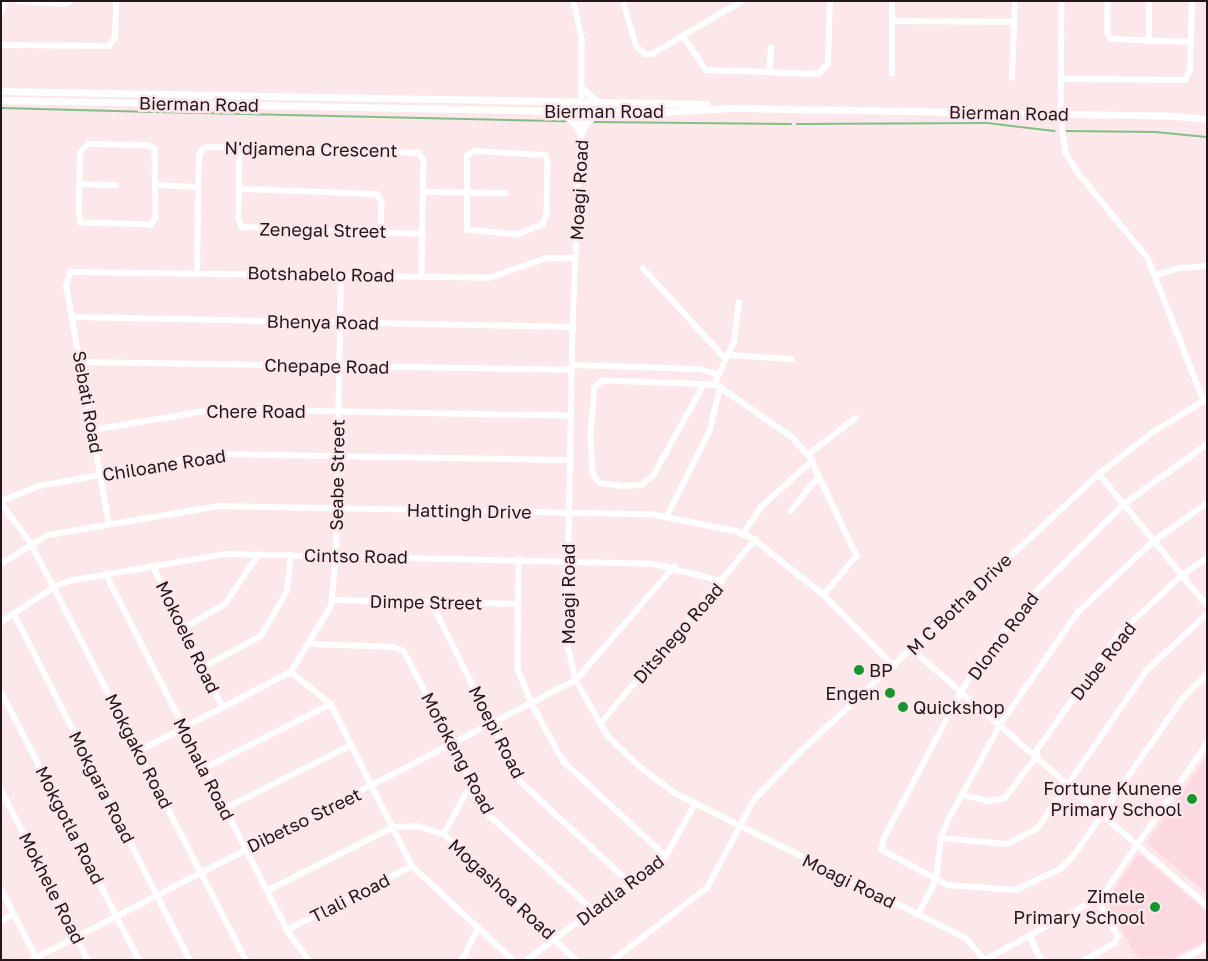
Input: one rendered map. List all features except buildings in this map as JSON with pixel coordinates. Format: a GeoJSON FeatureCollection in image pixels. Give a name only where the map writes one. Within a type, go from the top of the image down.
{"type":"FeatureCollection","features":[{"type":"Feature","properties":{"kind":"main road"},"geometry":{"type":"LineString","coordinates":[[582,88],[598,103]]}},
{"type":"Feature","properties":{"kind":"main road","name":"Bierman Road"},"geometry":{"type":"LineString","coordinates":[[1,91],[1061,112],[1207,117]]}},
{"type":"Feature","properties":{"kind":"main road","name":"Bierman Road"},"geometry":{"type":"LineString","coordinates":[[1,100],[603,112],[732,108],[1061,112]]}},
{"type":"Feature","properties":{"kind":"main road"},"geometry":{"type":"LineString","coordinates":[[563,111],[581,133],[588,121],[603,112]]}},
{"type":"Feature","properties":{"kind":"street"},"geometry":{"type":"LineString","coordinates":[[1,13],[6,1]]}},
{"type":"Feature","properties":{"kind":"street"},"geometry":{"type":"LineString","coordinates":[[17,1],[63,4],[70,1]]}},
{"type":"Feature","properties":{"kind":"street"},"geometry":{"type":"LineString","coordinates":[[1,45],[112,44],[115,34],[116,1]]}},
{"type":"Feature","properties":{"kind":"street","name":"Moagi Road"},"geometry":{"type":"LineString","coordinates":[[574,1],[582,40],[582,111],[573,327],[567,641],[576,680],[600,724],[639,766],[695,804],[970,940],[986,960]]}},
{"type":"Feature","properties":{"kind":"street"},"geometry":{"type":"LineString","coordinates":[[623,1],[634,41],[646,54],[658,52],[742,1]]}},
{"type":"Feature","properties":{"kind":"street"},"geometry":{"type":"LineString","coordinates":[[684,37],[706,70],[814,74],[823,72],[829,58],[830,1]]}},
{"type":"Feature","properties":{"kind":"street"},"geometry":{"type":"LineString","coordinates":[[892,1],[892,74]]}},
{"type":"Feature","properties":{"kind":"street"},"geometry":{"type":"LineString","coordinates":[[1012,78],[1015,1]]}},
{"type":"Feature","properties":{"kind":"street"},"geometry":{"type":"LineString","coordinates":[[1062,1],[1061,112],[1062,137],[1068,158],[1144,251],[1156,275],[1205,400]]}},
{"type":"Feature","properties":{"kind":"street"},"geometry":{"type":"LineString","coordinates":[[1108,1],[1109,37],[1118,41],[1190,42]]}},
{"type":"Feature","properties":{"kind":"street"},"geometry":{"type":"LineString","coordinates":[[1149,1],[1149,42]]}},
{"type":"Feature","properties":{"kind":"street"},"geometry":{"type":"LineString","coordinates":[[1061,79],[1182,82],[1190,71],[1192,1]]}},
{"type":"Feature","properties":{"kind":"street"},"geometry":{"type":"LineString","coordinates":[[892,21],[1015,22]]}},
{"type":"Feature","properties":{"kind":"street"},"geometry":{"type":"LineString","coordinates":[[769,73],[771,48]]}},
{"type":"Feature","properties":{"kind":"street"},"geometry":{"type":"LineString","coordinates":[[88,144],[154,147],[155,220],[146,227],[82,222],[80,184],[81,150],[88,144]]}},
{"type":"Feature","properties":{"kind":"street","name":"N'djamena Crescent"},"geometry":{"type":"LineString","coordinates":[[197,272],[197,187],[201,151],[207,148],[240,148],[416,152],[424,161],[422,276]]}},
{"type":"Feature","properties":{"kind":"street","name":"Zenegal Street"},"geometry":{"type":"LineString","coordinates":[[240,148],[239,219],[245,228],[423,234]]}},
{"type":"Feature","properties":{"kind":"street"},"geometry":{"type":"LineString","coordinates":[[470,152],[527,152],[547,157],[547,218],[539,226],[517,235],[469,232],[465,227],[466,192],[470,152]]}},
{"type":"Feature","properties":{"kind":"street"},"geometry":{"type":"LineString","coordinates":[[80,184],[116,185]]}},
{"type":"Feature","properties":{"kind":"street"},"geometry":{"type":"LineString","coordinates":[[156,185],[197,187]]}},
{"type":"Feature","properties":{"kind":"street"},"geometry":{"type":"LineString","coordinates":[[240,189],[377,194],[382,202],[381,232]]}},
{"type":"Feature","properties":{"kind":"street"},"geometry":{"type":"LineString","coordinates":[[424,192],[506,193]]}},
{"type":"Feature","properties":{"kind":"street","name":"Botshabelo Road"},"geometry":{"type":"LineString","coordinates":[[66,279],[70,272],[79,270],[489,278],[547,258],[576,258]]}},
{"type":"Feature","properties":{"kind":"street"},"geometry":{"type":"LineString","coordinates":[[1156,275],[1180,268],[1207,266]]}},
{"type":"Feature","properties":{"kind":"street"},"geometry":{"type":"LineString","coordinates":[[643,268],[727,357],[792,359]]}},
{"type":"Feature","properties":{"kind":"street","name":"Seabe Street"},"geometry":{"type":"LineString","coordinates":[[291,672],[333,600],[336,556],[341,275]]}},
{"type":"Feature","properties":{"kind":"street","name":"Sebati Road"},"geometry":{"type":"LineString","coordinates":[[66,279],[109,525]]}},
{"type":"Feature","properties":{"kind":"street"},"geometry":{"type":"LineString","coordinates":[[667,516],[710,430],[718,374],[734,342],[739,303]]}},
{"type":"Feature","properties":{"kind":"street","name":"Bhenya Road"},"geometry":{"type":"LineString","coordinates":[[72,317],[573,327]]}},
{"type":"Feature","properties":{"kind":"street","name":"Chepape Road"},"geometry":{"type":"LineString","coordinates":[[81,362],[699,369],[718,374]]}},
{"type":"Feature","properties":{"kind":"street"},"geometry":{"type":"LineString","coordinates":[[704,384],[650,480],[641,485],[622,486],[601,484],[594,479],[591,434],[597,384],[603,381],[704,384],[717,386],[793,438],[809,454],[818,477],[857,556],[824,595]]}},
{"type":"Feature","properties":{"kind":"street","name":"M C Botha Drive"},"geometry":{"type":"LineString","coordinates":[[613,960],[707,888],[754,800],[776,776],[1099,474],[1153,432],[1205,400]]}},
{"type":"Feature","properties":{"kind":"street","name":"Chere Road"},"geometry":{"type":"LineString","coordinates":[[92,430],[218,409],[571,416]]}},
{"type":"Feature","properties":{"kind":"street"},"geometry":{"type":"LineString","coordinates":[[809,454],[856,418]]}},
{"type":"Feature","properties":{"kind":"street","name":"Dlomo Road"},"geometry":{"type":"LineString","coordinates":[[936,880],[885,854],[881,847],[962,691],[994,643],[1045,580],[1124,504],[1207,446]]}},
{"type":"Feature","properties":{"kind":"street","name":"Chiloane Road"},"geometry":{"type":"LineString","coordinates":[[1,502],[30,488],[217,454],[570,460]]}},
{"type":"Feature","properties":{"kind":"street"},"geometry":{"type":"LineString","coordinates":[[743,534],[761,507],[812,461]]}},
{"type":"Feature","properties":{"kind":"street"},"geometry":{"type":"LineString","coordinates":[[1099,474],[1207,605]]}},
{"type":"Feature","properties":{"kind":"street"},"geometry":{"type":"LineString","coordinates":[[791,510],[818,477]]}},
{"type":"Feature","properties":{"kind":"street","name":"Mokgako Road"},"geometry":{"type":"LineString","coordinates":[[1,502],[31,543],[246,960]]}},
{"type":"Feature","properties":{"kind":"street"},"geometry":{"type":"LineString","coordinates":[[918,915],[936,880],[941,838],[962,795],[1000,725],[1082,607],[1154,541],[1207,503]]}},
{"type":"Feature","properties":{"kind":"street","name":"Hattingh Drive"},"geometry":{"type":"LineString","coordinates":[[1,564],[31,543],[48,535],[219,506],[568,512],[667,516],[743,534],[755,540],[824,595],[894,666]]}},
{"type":"Feature","properties":{"kind":"street","name":"Ditshego Road"},"geometry":{"type":"LineString","coordinates":[[600,724],[755,540]]}},
{"type":"Feature","properties":{"kind":"street"},"geometry":{"type":"LineString","coordinates":[[184,628],[225,604],[259,554]]}},
{"type":"Feature","properties":{"kind":"street","name":"Cintso Road"},"geometry":{"type":"LineString","coordinates":[[1,622],[54,587],[106,574],[211,556],[259,554],[568,560],[674,567],[722,581]]}},
{"type":"Feature","properties":{"kind":"street"},"geometry":{"type":"LineString","coordinates":[[204,667],[261,636],[287,591],[291,555]]}},
{"type":"Feature","properties":{"kind":"street","name":"Dube Road"},"geometry":{"type":"LineString","coordinates":[[962,795],[990,801],[1005,798],[1115,639],[1182,575],[1207,558]]}},
{"type":"Feature","properties":{"kind":"street"},"geometry":{"type":"LineString","coordinates":[[519,559],[518,668],[532,704],[564,762],[666,856]]}},
{"type":"Feature","properties":{"kind":"street","name":"Mokoele Road"},"geometry":{"type":"LineString","coordinates":[[153,566],[223,707]]}},
{"type":"Feature","properties":{"kind":"street"},"geometry":{"type":"LineString","coordinates":[[576,680],[674,567]]}},
{"type":"Feature","properties":{"kind":"street","name":"Mohala Road"},"geometry":{"type":"LineString","coordinates":[[106,574],[287,930],[309,960]]}},
{"type":"Feature","properties":{"kind":"street","name":"Dimpe Street"},"geometry":{"type":"LineString","coordinates":[[333,600],[519,604]]}},
{"type":"Feature","properties":{"kind":"street","name":"Moepi Road"},"geometry":{"type":"LineString","coordinates":[[432,603],[525,787],[630,883]]}},
{"type":"Feature","properties":{"kind":"street","name":"Mokgara Road"},"geometry":{"type":"LineString","coordinates":[[14,613],[190,960]]}},
{"type":"Feature","properties":{"kind":"street"},"geometry":{"type":"LineString","coordinates":[[941,838],[1005,844],[1015,842],[1040,826],[1147,670],[1207,614]]}},
{"type":"Feature","properties":{"kind":"street","name":"Mofokeng Road"},"geometry":{"type":"LineString","coordinates":[[309,644],[402,649],[471,784],[492,818],[593,910]]}},
{"type":"Feature","properties":{"kind":"street"},"geometry":{"type":"LineString","coordinates":[[912,649],[1207,905]]}},
{"type":"Feature","properties":{"kind":"street"},"geometry":{"type":"LineString","coordinates":[[139,751],[291,672],[331,704],[412,866],[513,960]]}},
{"type":"Feature","properties":{"kind":"street"},"geometry":{"type":"LineString","coordinates":[[936,880],[948,885],[1023,888],[1066,865],[1182,699],[1207,674]]}},
{"type":"Feature","properties":{"kind":"street","name":"Dibetso Street"},"geometry":{"type":"LineString","coordinates":[[35,959],[76,936],[492,725],[576,680]]}},
{"type":"Feature","properties":{"kind":"street","name":"Mokgotla Road"},"geometry":{"type":"LineString","coordinates":[[1,691],[139,960]]}},
{"type":"Feature","properties":{"kind":"street"},"geometry":{"type":"LineString","coordinates":[[205,768],[331,704]]}},
{"type":"Feature","properties":{"kind":"street"},"geometry":{"type":"LineString","coordinates":[[986,960],[1098,900],[1207,744]]}},
{"type":"Feature","properties":{"kind":"street"},"geometry":{"type":"LineString","coordinates":[[224,808],[351,745]]}},
{"type":"Feature","properties":{"kind":"street"},"geometry":{"type":"LineString","coordinates":[[444,834],[471,784]]}},
{"type":"Feature","properties":{"kind":"street","name":"Mokhele Road"},"geometry":{"type":"LineString","coordinates":[[1,789],[88,960]]}},
{"type":"Feature","properties":{"kind":"street","name":"Dladla Road"},"geometry":{"type":"LineString","coordinates":[[527,960],[666,856],[674,846],[695,804]]}},
{"type":"Feature","properties":{"kind":"street","name":"Mogashoa Road"},"geometry":{"type":"LineString","coordinates":[[393,827],[408,825],[444,834],[576,960]]}},
{"type":"Feature","properties":{"kind":"street"},"geometry":{"type":"LineString","coordinates":[[267,891],[393,827]]}},
{"type":"Feature","properties":{"kind":"street","name":"Tlali Road"},"geometry":{"type":"LineString","coordinates":[[287,930],[412,866]]}},
{"type":"Feature","properties":{"kind":"street"},"geometry":{"type":"LineString","coordinates":[[1,889],[35,959]]}},
{"type":"Feature","properties":{"kind":"street"},"geometry":{"type":"LineString","coordinates":[[1085,960],[1114,944],[1118,937],[1098,900]]}},
{"type":"Feature","properties":{"kind":"street"},"geometry":{"type":"LineString","coordinates":[[1,921],[14,914]]}},
{"type":"Feature","properties":{"kind":"street"},"geometry":{"type":"LineString","coordinates":[[462,960],[478,928]]}},
{"type":"Feature","properties":{"kind":"street"},"geometry":{"type":"LineString","coordinates":[[1030,936],[1042,960]]}},
{"type":"Feature","properties":{"kind":"street"},"geometry":{"type":"LineString","coordinates":[[1181,960],[1207,946]]}},
{"type":"Feature","properties":{"kind":"shaded area","name":"Fortune Kunene Primary School"},"geometry":{"type":"Polygon","coordinates":[[[1207,756],[1207,894],[1147,843],[1207,756]]]}},
{"type":"Feature","properties":{"kind":"shaded area","name":"Zimele Primary School"},"geometry":{"type":"Polygon","coordinates":[[[1137,855],[1142,856],[1207,912],[1207,940],[1169,960],[1138,960],[1107,901],[1137,855]]]}},
{"type":"Feature","properties":{"kind":"waterway"},"geometry":{"type":"LineString","coordinates":[[1,108],[153,112]]}},
{"type":"Feature","properties":{"kind":"waterway"},"geometry":{"type":"LineString","coordinates":[[156,112],[566,121]]}},
{"type":"Feature","properties":{"kind":"waterway"},"geometry":{"type":"LineString","coordinates":[[594,122],[791,124]]}},
{"type":"Feature","properties":{"kind":"waterway"},"geometry":{"type":"LineString","coordinates":[[797,124],[987,123],[1055,131]]}},
{"type":"Feature","properties":{"kind":"waterway"},"geometry":{"type":"LineString","coordinates":[[1066,131],[1155,132],[1207,137]]}},
{"type":"Feature","properties":{"kind":"place","name":"BP"},"geometry":{"type":"Point","coordinates":[859,670]}},
{"type":"Feature","properties":{"kind":"place","name":"Engen"},"geometry":{"type":"Point","coordinates":[890,693]}},
{"type":"Feature","properties":{"kind":"place","name":"Quickshop"},"geometry":{"type":"Point","coordinates":[903,707]}},
{"type":"Feature","properties":{"kind":"place","name":"Fortune Kunene Primary School"},"geometry":{"type":"Point","coordinates":[1192,799]}},
{"type":"Feature","properties":{"kind":"place","name":"Zimele Primary School"},"geometry":{"type":"Point","coordinates":[1155,907]}}]}
